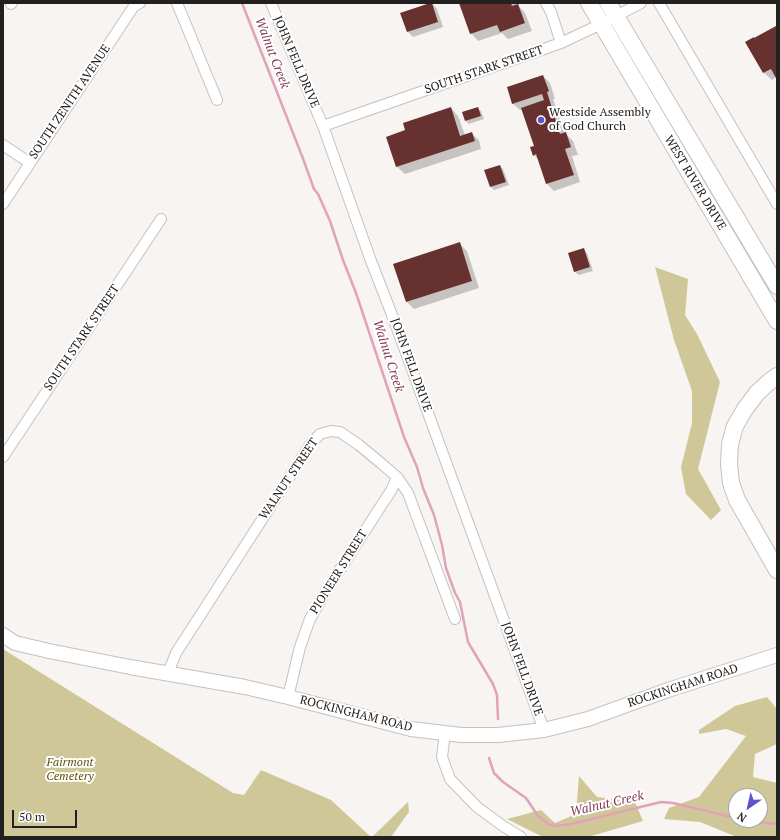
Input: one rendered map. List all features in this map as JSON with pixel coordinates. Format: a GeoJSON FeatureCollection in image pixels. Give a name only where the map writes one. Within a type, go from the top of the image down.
{"type":"FeatureCollection","features":[{"type":"Feature","properties":{"kind":"main road","name":"WEST RIVER DRIVE"},"geometry":{"type":"LineString","coordinates":[[589,3],[777,320]]}},
{"type":"Feature","properties":{"kind":"main road","name":"WEST RIVER DRIVE"},"geometry":{"type":"LineString","coordinates":[[612,10],[777,286]]}},
{"type":"Feature","properties":{"kind":"main road"},"geometry":{"type":"LineString","coordinates":[[777,376],[756,393],[735,426],[730,444],[729,464],[731,483],[737,500],[777,570]]}},
{"type":"Feature","properties":{"kind":"street","name":"SOUTH ZENITH AVENUE"},"geometry":{"type":"LineString","coordinates":[[3,204],[134,6],[140,3]]}},
{"type":"Feature","properties":{"kind":"street"},"geometry":{"type":"LineString","coordinates":[[176,3],[217,100]]}},
{"type":"Feature","properties":{"kind":"street","name":"JOHN FELL DRIVE"},"geometry":{"type":"LineString","coordinates":[[271,3],[323,126],[371,261],[397,327],[544,730]]}},
{"type":"Feature","properties":{"kind":"street"},"geometry":{"type":"LineString","coordinates":[[546,3],[551,12],[561,43]]}},
{"type":"Feature","properties":{"kind":"street","name":"SOUTH STARK STREET"},"geometry":{"type":"LineString","coordinates":[[323,126],[561,43],[601,24],[612,10],[641,3]]}},
{"type":"Feature","properties":{"kind":"street"},"geometry":{"type":"LineString","coordinates":[[659,3],[777,204]]}},
{"type":"Feature","properties":{"kind":"street"},"geometry":{"type":"LineString","coordinates":[[3,146],[30,163]]}},
{"type":"Feature","properties":{"kind":"street","name":"SOUTH STARK STREET"},"geometry":{"type":"LineString","coordinates":[[3,457],[161,219]]}},
{"type":"Feature","properties":{"kind":"street","name":"WALNUT STREET"},"geometry":{"type":"LineString","coordinates":[[168,673],[176,653],[310,444],[320,434],[331,430],[340,432],[359,445],[397,477],[408,493],[455,619]]}},
{"type":"Feature","properties":{"kind":"street","name":"PIONEER STREET"},"geometry":{"type":"LineString","coordinates":[[288,696],[300,647],[310,619],[326,591],[392,489],[397,477]]}},
{"type":"Feature","properties":{"kind":"street","name":"ROCKINGHAM ROAD"},"geometry":{"type":"LineString","coordinates":[[3,635],[15,643],[49,651],[288,696],[411,729],[461,735],[498,735],[544,730],[588,719],[668,690],[777,655]]}},
{"type":"Feature","properties":{"kind":"street"},"geometry":{"type":"LineString","coordinates":[[445,733],[442,757],[450,779],[477,807],[521,837]]}},
{"type":"Feature","properties":{"kind":"green space"},"geometry":{"type":"Polygon","coordinates":[[[655,267],[688,279],[685,315],[697,334],[720,382],[698,469],[721,510],[711,520],[686,494],[681,467],[692,423],[692,391],[674,340],[655,267]]]}},
{"type":"Feature","properties":{"kind":"green space","name":"Fairmont Cemetery"},"geometry":{"type":"Polygon","coordinates":[[[3,649],[233,793],[244,795],[261,770],[331,800],[371,837],[3,837],[3,649]]]}},
{"type":"Feature","properties":{"kind":"green space"},"geometry":{"type":"Polygon","coordinates":[[[767,697],[777,709],[777,744],[755,754],[753,777],[777,783],[777,837],[737,837],[700,822],[664,819],[669,808],[699,797],[746,736],[726,729],[699,734],[699,730],[735,706],[767,697]]]}},
{"type":"Feature","properties":{"kind":"green space"},"geometry":{"type":"Polygon","coordinates":[[[579,776],[597,797],[635,802],[643,821],[588,837],[543,837],[507,819],[541,810],[555,823],[576,814],[579,776]]]}},
{"type":"Feature","properties":{"kind":"green space"},"geometry":{"type":"Polygon","coordinates":[[[408,802],[409,812],[391,837],[372,837],[408,802]]]}},
{"type":"Feature","properties":{"kind":"building"},"geometry":{"type":"Polygon","coordinates":[[[432,3],[438,22],[407,32],[400,13],[432,3]]]}},
{"type":"Feature","properties":{"kind":"building"},"geometry":{"type":"Polygon","coordinates":[[[459,3],[511,3],[512,6],[518,4],[525,23],[500,32],[497,25],[470,34],[459,3]]]}},
{"type":"Feature","properties":{"kind":"building"},"geometry":{"type":"Polygon","coordinates":[[[776,26],[777,80],[771,69],[763,73],[745,42],[776,26]]]}},
{"type":"Feature","properties":{"kind":"building","name":"Westside Assembly of God Church"},"geometry":{"type":"Polygon","coordinates":[[[543,75],[549,91],[547,92],[560,134],[566,132],[571,147],[565,149],[574,175],[546,184],[536,154],[533,156],[530,147],[534,146],[521,108],[544,100],[542,94],[512,104],[507,87],[543,75]]]}},
{"type":"Feature","properties":{"kind":"building"},"geometry":{"type":"Polygon","coordinates":[[[451,107],[460,136],[472,132],[475,141],[396,167],[386,137],[405,130],[403,123],[451,107]]]}},
{"type":"Feature","properties":{"kind":"building"},"geometry":{"type":"Polygon","coordinates":[[[478,107],[481,116],[465,121],[462,112],[478,107]]]}},
{"type":"Feature","properties":{"kind":"building"},"geometry":{"type":"Polygon","coordinates":[[[500,165],[506,182],[490,187],[484,170],[500,165]]]}},
{"type":"Feature","properties":{"kind":"building"},"geometry":{"type":"Polygon","coordinates":[[[460,242],[472,281],[406,302],[393,264],[460,242]]]}},
{"type":"Feature","properties":{"kind":"building"},"geometry":{"type":"Polygon","coordinates":[[[584,248],[590,267],[574,272],[568,253],[584,248]]]}},
{"type":"Feature","properties":{"kind":"waterway","name":"Walnut Creek"},"geometry":{"type":"LineString","coordinates":[[242,3],[314,189],[318,194],[330,221],[356,293],[404,437],[417,467],[423,488],[434,515],[446,568],[460,602],[468,642],[493,684],[497,695],[498,719]]}},
{"type":"Feature","properties":{"kind":"waterway","name":"Walnut Creek"},"geometry":{"type":"LineString","coordinates":[[489,758],[494,773],[503,782],[526,798],[538,816],[548,824],[556,826],[571,824],[661,802],[673,803],[728,816]]}},
{"type":"Feature","properties":{"kind":"waterway","name":"Walnut Creek"},"geometry":{"type":"LineString","coordinates":[[768,823],[777,824]]}},
{"type":"Feature","properties":{"kind":"place","name":"Westside Assembly of God Church"},"geometry":{"type":"Point","coordinates":[541,120]}}]}
